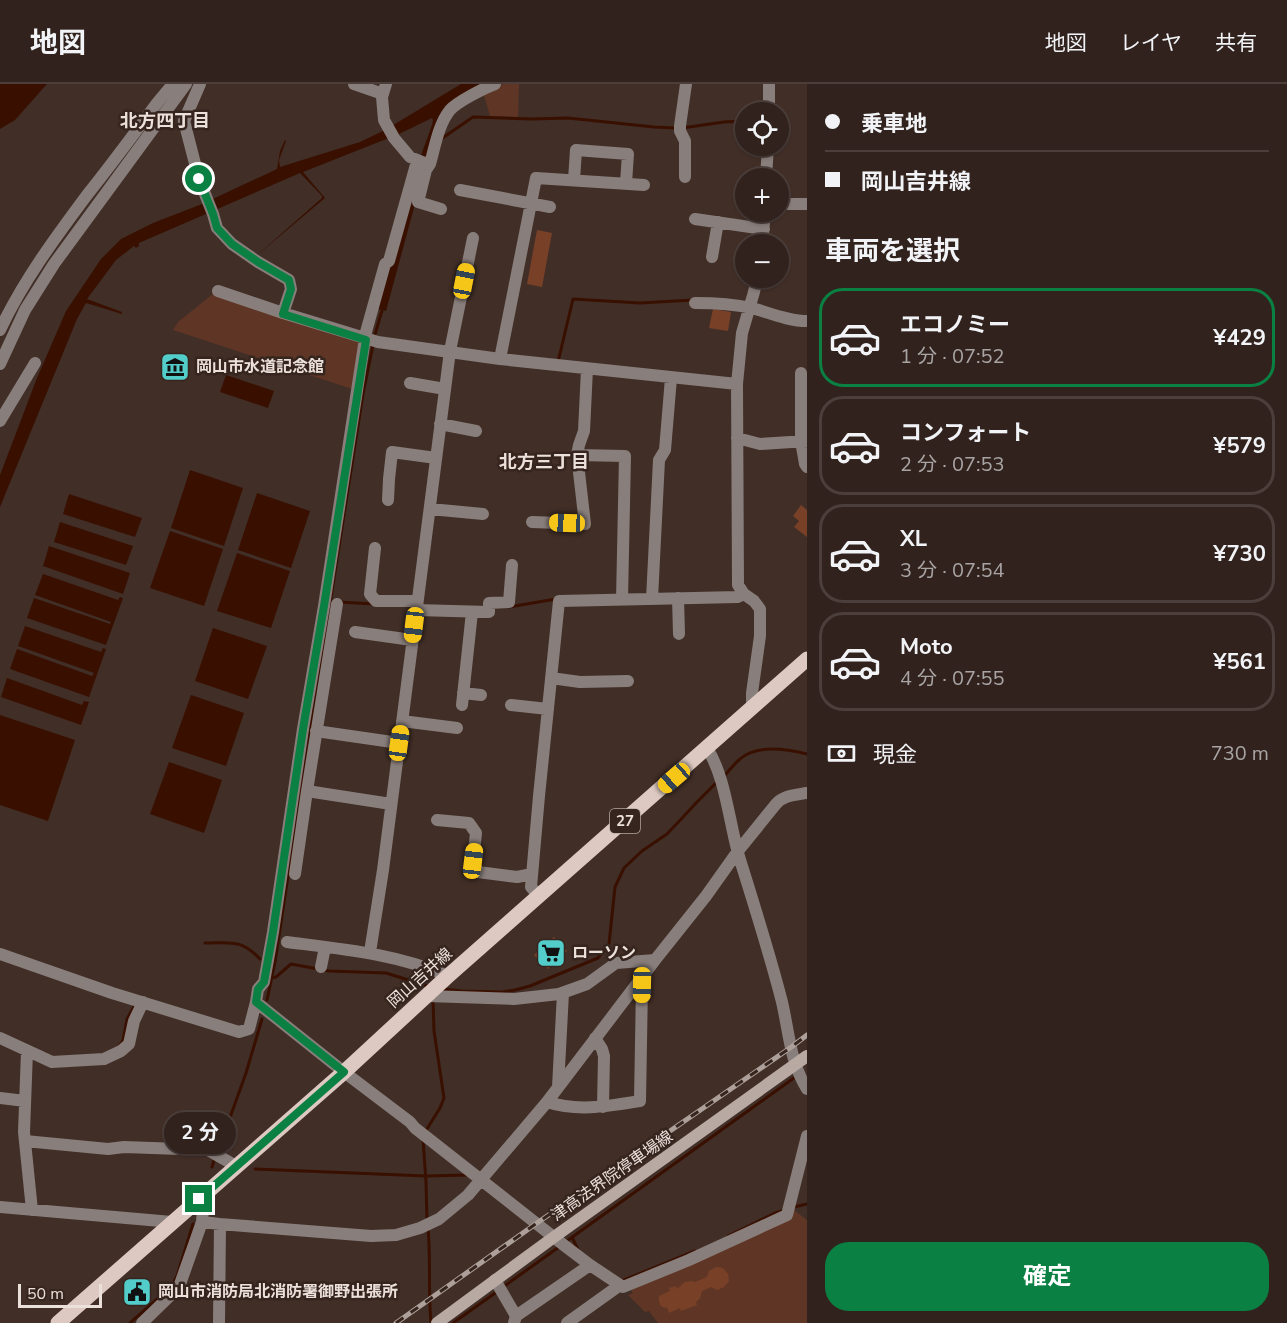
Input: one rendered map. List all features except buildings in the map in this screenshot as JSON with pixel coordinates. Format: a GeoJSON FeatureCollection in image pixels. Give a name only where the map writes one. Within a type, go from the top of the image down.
{"type":"FeatureCollection","features":[{"type":"Feature","properties":{"kind":"main road","name":"岡山吉井線"},"geometry":{"type":"LineString","coordinates":[[58,1323],[344,1072],[807,659]]}},
{"type":"Feature","properties":{"kind":"main road","name":"津高法界院停車場線"},"geometry":{"type":"LineString","coordinates":[[438,1322],[499,1286],[801,1076],[807,1056]]}},
{"type":"Feature","properties":{"kind":"street"},"geometry":{"type":"LineString","coordinates":[[0,330],[28,279],[62,230],[173,84]]}},
{"type":"Feature","properties":{"kind":"street"},"geometry":{"type":"LineString","coordinates":[[0,364],[25,310],[54,264],[186,84]]}},
{"type":"Feature","properties":{"kind":"street"},"geometry":{"type":"LineString","coordinates":[[200,84],[184,121],[199,179],[217,228],[232,244],[289,280],[291,289],[283,314]]}},
{"type":"Feature","properties":{"kind":"street"},"geometry":{"type":"LineString","coordinates":[[354,84],[385,89],[384,120],[410,157],[423,162],[426,170],[418,202],[441,209]]}},
{"type":"Feature","properties":{"kind":"street"},"geometry":{"type":"LineString","coordinates":[[295,874],[316,731],[326,632],[371,341],[366,332],[385,264],[389,261],[423,162],[447,115],[451,109],[484,88],[495,84]]}},
{"type":"Feature","properties":{"kind":"street"},"geometry":{"type":"LineString","coordinates":[[685,177],[685,141],[680,129],[686,84]]}},
{"type":"Feature","properties":{"kind":"street"},"geometry":{"type":"LineString","coordinates":[[769,84],[769,102]]}},
{"type":"Feature","properties":{"kind":"street"},"geometry":{"type":"LineString","coordinates":[[574,180],[576,150],[628,154],[626,183]]}},
{"type":"Feature","properties":{"kind":"street"},"geometry":{"type":"LineString","coordinates":[[500,355],[536,178],[644,185]]}},
{"type":"Feature","properties":{"kind":"street"},"geometry":{"type":"LineString","coordinates":[[460,190],[550,207]]}},
{"type":"Feature","properties":{"kind":"street"},"geometry":{"type":"LineString","coordinates":[[789,204],[807,204]]}},
{"type":"Feature","properties":{"kind":"street"},"geometry":{"type":"LineString","coordinates":[[695,219],[764,229]]}},
{"type":"Feature","properties":{"kind":"street"},"geometry":{"type":"LineString","coordinates":[[712,257],[718,222]]}},
{"type":"Feature","properties":{"kind":"street"},"geometry":{"type":"LineString","coordinates":[[763,234],[764,222]]}},
{"type":"Feature","properties":{"kind":"street"},"geometry":{"type":"LineString","coordinates":[[370,952],[383,870],[450,349],[473,238]]}},
{"type":"Feature","properties":{"kind":"street"},"geometry":{"type":"LineString","coordinates":[[754,706],[752,693],[758,656],[760,609],[738,585],[737,384],[742,333],[755,288]]}},
{"type":"Feature","properties":{"kind":"street"},"geometry":{"type":"LineString","coordinates":[[218,291],[371,341],[500,355],[587,369],[737,384]]}},
{"type":"Feature","properties":{"kind":"street"},"geometry":{"type":"LineString","coordinates":[[695,303],[719,302],[796,321],[807,321]]}},
{"type":"Feature","properties":{"kind":"street"},"geometry":{"type":"LineString","coordinates":[[0,421],[35,363]]}},
{"type":"Feature","properties":{"kind":"street"},"geometry":{"type":"LineString","coordinates":[[532,522],[585,524],[577,455],[584,431],[587,369]]}},
{"type":"Feature","properties":{"kind":"street"},"geometry":{"type":"LineString","coordinates":[[801,373],[805,464],[807,467]]}},
{"type":"Feature","properties":{"kind":"street"},"geometry":{"type":"LineString","coordinates":[[652,596],[659,460],[665,450],[671,378]]}},
{"type":"Feature","properties":{"kind":"street"},"geometry":{"type":"LineString","coordinates":[[410,383],[445,389]]}},
{"type":"Feature","properties":{"kind":"street"},"geometry":{"type":"LineString","coordinates":[[440,424],[476,431]]}},
{"type":"Feature","properties":{"kind":"street"},"geometry":{"type":"LineString","coordinates":[[737,438],[760,444],[804,441]]}},
{"type":"Feature","properties":{"kind":"street"},"geometry":{"type":"LineString","coordinates":[[388,500],[392,453],[436,458]]}},
{"type":"Feature","properties":{"kind":"street"},"geometry":{"type":"LineString","coordinates":[[577,455],[625,456],[622,597]]}},
{"type":"Feature","properties":{"kind":"street"},"geometry":{"type":"LineString","coordinates":[[429,509],[483,514]]}},
{"type":"Feature","properties":{"kind":"street"},"geometry":{"type":"LineString","coordinates":[[375,548],[370,594],[376,601],[416,606],[489,612],[489,603],[509,602],[512,565]]}},
{"type":"Feature","properties":{"kind":"street"},"geometry":{"type":"LineString","coordinates":[[539,896],[531,887],[559,602],[652,596],[738,597],[744,594]]}},
{"type":"Feature","properties":{"kind":"street"},"geometry":{"type":"LineString","coordinates":[[678,598],[679,634]]}},
{"type":"Feature","properties":{"kind":"street"},"geometry":{"type":"LineString","coordinates":[[0,954],[112,993],[239,1032],[249,1029],[258,989],[264,982],[303,729],[326,632],[337,604]]}},
{"type":"Feature","properties":{"kind":"street"},"geometry":{"type":"LineString","coordinates":[[472,612],[463,699],[481,695]]}},
{"type":"Feature","properties":{"kind":"street"},"geometry":{"type":"LineString","coordinates":[[355,632],[412,640]]}},
{"type":"Feature","properties":{"kind":"street"},"geometry":{"type":"LineString","coordinates":[[551,678],[580,682],[628,681]]}},
{"type":"Feature","properties":{"kind":"street"},"geometry":{"type":"LineString","coordinates":[[511,705],[548,710]]}},
{"type":"Feature","properties":{"kind":"street"},"geometry":{"type":"LineString","coordinates":[[402,721],[458,728]]}},
{"type":"Feature","properties":{"kind":"street"},"geometry":{"type":"LineString","coordinates":[[316,731],[399,743]]}},
{"type":"Feature","properties":{"kind":"street"},"geometry":{"type":"LineString","coordinates":[[707,748],[713,757],[720,779],[782,1004],[790,1048],[801,1076]]}},
{"type":"Feature","properties":{"kind":"street"},"geometry":{"type":"LineString","coordinates":[[307,791],[391,804]]}},
{"type":"Feature","properties":{"kind":"street"},"geometry":{"type":"LineString","coordinates":[[202,1222],[371,1236],[396,1235],[440,1219],[468,1195],[547,1102],[780,799],[807,793]]}},
{"type":"Feature","properties":{"kind":"street"},"geometry":{"type":"LineString","coordinates":[[437,820],[469,823],[476,833],[473,861],[478,872],[517,877],[532,874]]}},
{"type":"Feature","properties":{"kind":"street"},"geometry":{"type":"LineString","coordinates":[[287,942],[370,952],[434,970],[436,990],[514,999],[562,993],[587,984],[616,963],[655,960]]}},
{"type":"Feature","properties":{"kind":"street"},"geometry":{"type":"LineString","coordinates":[[321,967],[325,947]]}},
{"type":"Feature","properties":{"kind":"street"},"geometry":{"type":"LineString","coordinates":[[547,1102],[578,1108],[603,1107],[640,1101],[641,979]]}},
{"type":"Feature","properties":{"kind":"street"},"geometry":{"type":"LineString","coordinates":[[558,1088],[562,993]]}},
{"type":"Feature","properties":{"kind":"street"},"geometry":{"type":"LineString","coordinates":[[0,1038],[52,1062],[104,1059],[122,1051],[129,1044],[134,1021],[143,1002]]}},
{"type":"Feature","properties":{"kind":"street"},"geometry":{"type":"LineString","coordinates":[[256,1002],[560,1242],[624,1287],[787,1215],[807,1136]]}},
{"type":"Feature","properties":{"kind":"street"},"geometry":{"type":"LineString","coordinates":[[595,1038],[604,1056],[603,1107]]}},
{"type":"Feature","properties":{"kind":"street"},"geometry":{"type":"LineString","coordinates":[[27,1051],[25,1141],[32,1210]]}},
{"type":"Feature","properties":{"kind":"street"},"geometry":{"type":"LineString","coordinates":[[0,1098],[25,1101]]}},
{"type":"Feature","properties":{"kind":"street"},"geometry":{"type":"LineString","coordinates":[[25,1141],[108,1149],[124,1147],[208,1150],[236,1166]]}},
{"type":"Feature","properties":{"kind":"street"},"geometry":{"type":"LineString","coordinates":[[142,1323],[179,1287],[202,1222],[203,1209],[199,1199]]}},
{"type":"Feature","properties":{"kind":"street"},"geometry":{"type":"LineString","coordinates":[[0,1207],[172,1222]]}},
{"type":"Feature","properties":{"kind":"street"},"geometry":{"type":"LineString","coordinates":[[219,1323],[220,1224]]}},
{"type":"Feature","properties":{"kind":"street"},"geometry":{"type":"LineString","coordinates":[[499,1286],[515,1319],[590,1265]]}},
{"type":"Feature","properties":{"kind":"street"},"geometry":{"type":"LineString","coordinates":[[567,1323],[620,1285]]}},
{"type":"Feature","properties":{"kind":"shaded area"},"geometry":{"type":"Polygon","coordinates":[[[0,84],[47,84],[15,120],[0,129],[0,84]]]}},
{"type":"Feature","properties":{"kind":"shaded area"},"geometry":{"type":"Polygon","coordinates":[[[461,84],[487,84],[452,106],[424,171],[386,311],[378,309],[420,158],[432,125],[432,118],[399,134],[303,172],[325,198],[255,257],[322,198],[300,173],[139,243],[139,246],[136,248],[134,246],[116,260],[87,299],[122,312],[122,314],[86,303],[77,319],[0,507],[0,475],[37,378],[66,311],[101,259],[121,239],[277,169],[280,151],[285,140],[279,160],[280,167],[360,142],[385,130],[461,84]]]}},
{"type":"Feature","properties":{"kind":"shaded area"},"geometry":{"type":"Polygon","coordinates":[[[504,84],[519,84],[518,117],[490,116],[483,92],[504,84]]]}},
{"type":"Feature","properties":{"kind":"shaded area"},"geometry":{"type":"Polygon","coordinates":[[[214,293],[359,342],[352,389],[173,330],[178,322],[214,293]]]}},
{"type":"Feature","properties":{"kind":"shaded area"},"geometry":{"type":"Polygon","coordinates":[[[226,375],[274,391],[268,408],[220,392],[226,375]]]}},
{"type":"Feature","properties":{"kind":"shaded area"},"geometry":{"type":"Polygon","coordinates":[[[190,470],[243,488],[224,546],[171,528],[190,470]]]}},
{"type":"Feature","properties":{"kind":"shaded area"},"geometry":{"type":"Polygon","coordinates":[[[257,493],[310,511],[291,568],[238,550],[257,493]]]}},
{"type":"Feature","properties":{"kind":"shaded area"},"geometry":{"type":"Polygon","coordinates":[[[69,494],[142,518],[135,537],[63,514],[69,494]]]}},
{"type":"Feature","properties":{"kind":"shaded area"},"geometry":{"type":"Polygon","coordinates":[[[60,522],[133,546],[126,565],[54,542],[60,522]]]}},
{"type":"Feature","properties":{"kind":"shaded area"},"geometry":{"type":"Polygon","coordinates":[[[170,531],[223,549],[204,606],[150,588],[170,531]]]}},
{"type":"Feature","properties":{"kind":"shaded area"},"geometry":{"type":"Polygon","coordinates":[[[49,546],[130,573],[123,594],[43,566],[49,546]]]}},
{"type":"Feature","properties":{"kind":"shaded area"},"geometry":{"type":"Polygon","coordinates":[[[237,553],[290,571],[271,628],[217,611],[237,553]]]}},
{"type":"Feature","properties":{"kind":"shaded area"},"geometry":{"type":"Polygon","coordinates":[[[43,574],[118,600],[120,597],[123,598],[106,645],[27,618],[34,598],[110,624],[111,622],[35,595],[43,574]]]}},
{"type":"Feature","properties":{"kind":"shaded area"},"geometry":{"type":"Polygon","coordinates":[[[25,626],[101,652],[103,648],[106,649],[89,697],[10,669],[17,649],[92,676],[94,673],[18,646],[25,626]]]}},
{"type":"Feature","properties":{"kind":"shaded area"},"geometry":{"type":"Polygon","coordinates":[[[213,628],[267,646],[248,699],[195,681],[213,628]]]}},
{"type":"Feature","properties":{"kind":"shaded area"},"geometry":{"type":"Polygon","coordinates":[[[7,678],[82,705],[84,701],[89,702],[81,725],[1,697],[7,678]]]}},
{"type":"Feature","properties":{"kind":"shaded area"},"geometry":{"type":"Polygon","coordinates":[[[191,695],[244,713],[226,766],[172,748],[191,695]]]}},
{"type":"Feature","properties":{"kind":"shaded area"},"geometry":{"type":"Polygon","coordinates":[[[0,715],[75,740],[48,821],[0,805],[0,715]]]}},
{"type":"Feature","properties":{"kind":"shaded area"},"geometry":{"type":"Polygon","coordinates":[[[169,762],[222,780],[204,833],[150,814],[169,762]]]}},
{"type":"Feature","properties":{"kind":"shaded area"},"geometry":{"type":"Polygon","coordinates":[[[794,1210],[807,1220],[807,1323],[658,1323],[649,1311],[645,1312],[628,1295],[633,1293],[631,1290],[794,1210]]]}},
{"type":"Feature","properties":{"kind":"waterway"},"geometry":{"type":"LineString","coordinates":[[441,139],[473,117],[568,118],[676,128]]}},
{"type":"Feature","properties":{"kind":"waterway"},"geometry":{"type":"LineString","coordinates":[[682,128],[735,122]]}},
{"type":"Feature","properties":{"kind":"waterway"},"geometry":{"type":"LineString","coordinates":[[558,362],[573,299],[640,303],[693,300]]}},
{"type":"Feature","properties":{"kind":"waterway"},"geometry":{"type":"LineString","coordinates":[[374,338],[383,307]]}},
{"type":"Feature","properties":{"kind":"waterway"},"geometry":{"type":"LineString","coordinates":[[267,1000],[275,962],[363,394],[373,345]]}},
{"type":"Feature","properties":{"kind":"waterway"},"geometry":{"type":"LineString","coordinates":[[509,607],[556,599]]}},
{"type":"Feature","properties":{"kind":"waterway"},"geometry":{"type":"LineString","coordinates":[[339,602],[374,604]]}},
{"type":"Feature","properties":{"kind":"waterway"},"geometry":{"type":"LineString","coordinates":[[723,777],[740,759],[755,751],[781,749],[807,754]]}},
{"type":"Feature","properties":{"kind":"waterway"},"geometry":{"type":"LineString","coordinates":[[443,989],[502,992],[515,990],[598,958],[609,944],[615,887],[624,868],[642,851],[667,834],[718,781]]}},
{"type":"Feature","properties":{"kind":"waterway"},"geometry":{"type":"LineString","coordinates":[[205,943],[241,945],[260,959]]}},
{"type":"Feature","properties":{"kind":"waterway"},"geometry":{"type":"LineString","coordinates":[[272,978],[291,964],[329,971],[386,973],[431,987]]}},
{"type":"Feature","properties":{"kind":"waterway"},"geometry":{"type":"LineString","coordinates":[[425,1132],[444,1098],[434,1031],[433,1001]]}},
{"type":"Feature","properties":{"kind":"waterway"},"geometry":{"type":"LineString","coordinates":[[120,1045],[123,1041],[127,1019],[135,1005]]}},
{"type":"Feature","properties":{"kind":"waterway"},"geometry":{"type":"LineString","coordinates":[[218,1151],[246,1073],[262,1019]]}},
{"type":"Feature","properties":{"kind":"waterway"},"geometry":{"type":"LineString","coordinates":[[564,1243],[798,1075]]}},
{"type":"Feature","properties":{"kind":"waterway"},"geometry":{"type":"LineString","coordinates":[[423,1139],[427,1222]]}},
{"type":"Feature","properties":{"kind":"waterway"},"geometry":{"type":"LineString","coordinates":[[212,1167],[215,1157]]}},
{"type":"Feature","properties":{"kind":"waterway"},"geometry":{"type":"LineString","coordinates":[[255,1169],[426,1176],[467,1175]]}},
{"type":"Feature","properties":{"kind":"waterway"},"geometry":{"type":"LineString","coordinates":[[794,1207],[807,1204]]}},
{"type":"Feature","properties":{"kind":"waterway"},"geometry":{"type":"LineString","coordinates":[[728,1236],[785,1210]]}},
{"type":"Feature","properties":{"kind":"waterway"},"geometry":{"type":"LineString","coordinates":[[130,1323],[171,1287],[177,1276],[193,1224]]}},
{"type":"Feature","properties":{"kind":"waterway"},"geometry":{"type":"LineString","coordinates":[[428,1228],[431,1323]]}},
{"type":"Feature","properties":{"kind":"waterway"},"geometry":{"type":"LineString","coordinates":[[572,1237],[579,1252]]}},
{"type":"Feature","properties":{"kind":"waterway"},"geometry":{"type":"LineString","coordinates":[[503,1287],[559,1247]]}},
{"type":"Feature","properties":{"kind":"waterway"},"geometry":{"type":"LineString","coordinates":[[624,1280],[695,1251]]}},
{"type":"Feature","properties":{"kind":"waterway"},"geometry":{"type":"LineString","coordinates":[[453,1323],[498,1291]]}},
{"type":"Feature","properties":{"kind":"railway"},"geometry":{"type":"LineString","coordinates":[[396,1323],[807,1035]]}},
{"type":"Feature","properties":{"kind":"place","name":"岡山市水道記念館"},"geometry":{"type":"Point","coordinates":[175,367]}},
{"type":"Feature","properties":{"kind":"place","name":"ローソン"},"geometry":{"type":"Point","coordinates":[551,953]}},
{"type":"Feature","properties":{"kind":"place","name":"岡山市消防局北消防署御野出張所"},"geometry":{"type":"Point","coordinates":[137,1292]}},
{"type":"Feature","properties":{"kind":"district","name":"北方四丁目"},"geometry":{"type":"Point","coordinates":[165,121]}},
{"type":"Feature","properties":{"kind":"district","name":"北方三丁目"},"geometry":{"type":"Point","coordinates":[544,462]}},
{"type":"Feature","properties":{"kind":"route"},"geometry":{"type":"LineString","coordinates":[[199,179],[217,228],[232,244],[289,280],[291,289],[283,314],[366,340],[303,729],[273,932],[264,982],[258,989],[256,1002],[344,1072],[199,1199]]}}]}
